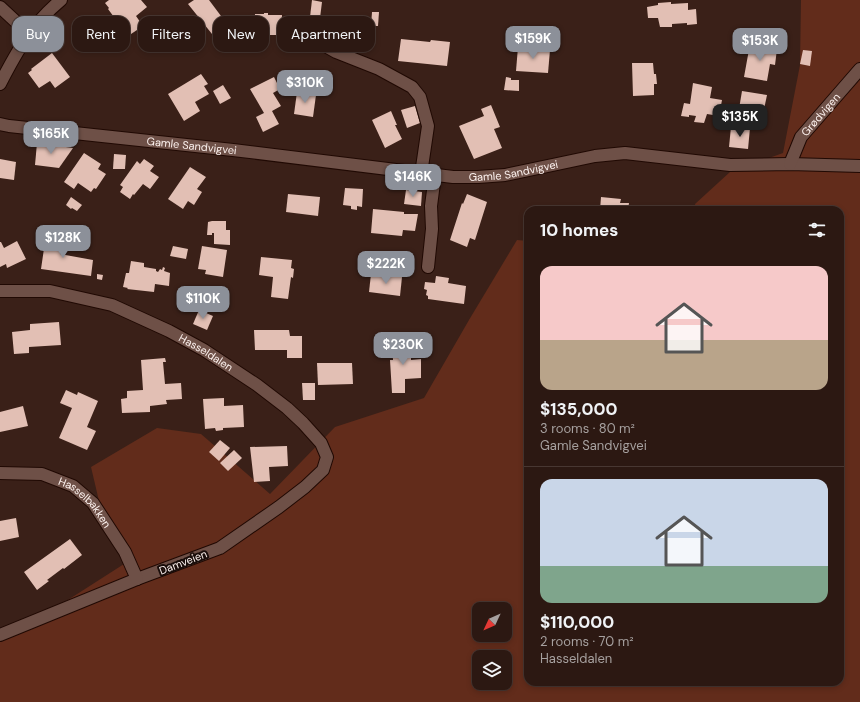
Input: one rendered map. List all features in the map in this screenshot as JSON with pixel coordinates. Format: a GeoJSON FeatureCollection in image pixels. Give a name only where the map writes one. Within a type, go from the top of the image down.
{"type":"FeatureCollection","features":[{"type":"Feature","properties":{"kind":"street"},"geometry":{"type":"LineString","coordinates":[[44,16],[60,0]]}},
{"type":"Feature","properties":{"kind":"street"},"geometry":{"type":"LineString","coordinates":[[0,7],[12,18]]}},
{"type":"Feature","properties":{"kind":"street"},"geometry":{"type":"LineString","coordinates":[[0,84],[18,52]]}},
{"type":"Feature","properties":{"kind":"street"},"geometry":{"type":"LineString","coordinates":[[336,52],[379,69],[412,87],[420,97],[428,126],[421,174]]}},
{"type":"Feature","properties":{"kind":"street","name":"Grødvigen"},"geometry":{"type":"LineString","coordinates":[[790,164],[801,137],[860,69]]}},
{"type":"Feature","properties":{"kind":"street","name":"Gamle Sandvigvei"},"geometry":{"type":"LineString","coordinates":[[0,124],[435,175],[478,177],[505,174],[595,156],[625,153],[730,165],[790,164],[860,166]]}},
{"type":"Feature","properties":{"kind":"street"},"geometry":{"type":"LineString","coordinates":[[428,267],[432,229],[431,206],[435,175]]}},
{"type":"Feature","properties":{"kind":"street","name":"Hasseldalen"},"geometry":{"type":"LineString","coordinates":[[0,291],[50,291],[112,305],[169,331],[204,350],[256,385],[303,422],[322,443]]}},
{"type":"Feature","properties":{"kind":"street","name":"Damveien"},"geometry":{"type":"LineString","coordinates":[[0,635],[137,579],[220,548],[279,507],[305,487],[323,470],[327,457],[322,443]]}},
{"type":"Feature","properties":{"kind":"street","name":"Hasselbakken"},"geometry":{"type":"LineString","coordinates":[[0,473],[42,474],[74,486],[94,503],[125,552],[137,579]]}},
{"type":"Feature","properties":{"kind":"shaded area"},"geometry":{"type":"Polygon","coordinates":[[[801,0],[860,0],[860,702],[0,702],[0,636],[46,614],[124,564],[99,501],[91,467],[157,428],[201,434],[270,494],[335,427],[424,398],[517,240],[524,241],[524,686],[844,686],[844,206],[695,206],[695,204],[730,172],[783,153],[800,65],[801,0]]]}},
{"type":"Feature","properties":{"kind":"building"},"geometry":{"type":"Polygon","coordinates":[[[109,0],[141,0],[147,7],[136,16],[138,19],[138,29],[130,35],[130,16],[113,16],[105,3],[109,0]]]}},
{"type":"Feature","properties":{"kind":"building"},"geometry":{"type":"Polygon","coordinates":[[[194,0],[209,0],[221,16],[213,16],[213,33],[205,25],[205,16],[198,16],[188,4],[194,0]]]}},
{"type":"Feature","properties":{"kind":"building"},"geometry":{"type":"Polygon","coordinates":[[[312,0],[322,2],[320,16],[310,16],[312,0]]]}},
{"type":"Feature","properties":{"kind":"building"},"geometry":{"type":"Polygon","coordinates":[[[671,2],[671,4],[688,3],[688,10],[696,9],[697,24],[672,24],[672,27],[660,27],[658,18],[648,18],[647,7],[658,5],[658,3],[671,2]]]}},
{"type":"Feature","properties":{"kind":"building"},"geometry":{"type":"Polygon","coordinates":[[[372,12],[379,12],[378,26],[375,26],[375,16],[372,16],[372,12]]]}},
{"type":"Feature","properties":{"kind":"building"},"geometry":{"type":"Polygon","coordinates":[[[268,13],[268,15],[282,15],[277,16],[277,35],[269,35],[269,16],[255,16],[255,14],[268,13]]]}},
{"type":"Feature","properties":{"kind":"building"},"geometry":{"type":"Polygon","coordinates":[[[401,39],[430,42],[431,40],[450,42],[447,66],[398,61],[401,39]]]}},
{"type":"Feature","properties":{"kind":"building"},"geometry":{"type":"Polygon","coordinates":[[[750,44],[777,49],[775,65],[770,64],[767,81],[744,77],[750,44]]]}},
{"type":"Feature","properties":{"kind":"building"},"geometry":{"type":"Polygon","coordinates":[[[518,47],[550,50],[548,73],[516,71],[518,47]]]}},
{"type":"Feature","properties":{"kind":"building"},"geometry":{"type":"Polygon","coordinates":[[[803,50],[812,51],[810,66],[800,64],[803,50]]]}},
{"type":"Feature","properties":{"kind":"building"},"geometry":{"type":"Polygon","coordinates":[[[52,53],[70,77],[55,88],[50,81],[39,88],[28,73],[52,53]]]}},
{"type":"Feature","properties":{"kind":"building"},"geometry":{"type":"Polygon","coordinates":[[[632,63],[653,63],[657,84],[654,84],[654,95],[633,96],[632,63]]]}},
{"type":"Feature","properties":{"kind":"building"},"geometry":{"type":"Polygon","coordinates":[[[201,74],[208,84],[204,86],[209,94],[195,102],[200,111],[184,121],[168,94],[201,74]]]}},
{"type":"Feature","properties":{"kind":"building"},"geometry":{"type":"Polygon","coordinates":[[[274,77],[280,89],[273,93],[281,106],[272,111],[279,124],[263,132],[256,117],[264,113],[250,89],[274,77]]]}},
{"type":"Feature","properties":{"kind":"building"},"geometry":{"type":"Polygon","coordinates":[[[506,77],[511,78],[511,80],[519,80],[519,91],[504,90],[506,77]]]}},
{"type":"Feature","properties":{"kind":"building"},"geometry":{"type":"Polygon","coordinates":[[[693,83],[712,87],[710,98],[722,100],[719,116],[707,114],[704,123],[694,122],[696,116],[681,116],[684,103],[690,104],[693,83]]]}},
{"type":"Feature","properties":{"kind":"building"},"geometry":{"type":"Polygon","coordinates":[[[223,85],[231,98],[220,104],[213,91],[223,85]]]}},
{"type":"Feature","properties":{"kind":"building"},"geometry":{"type":"Polygon","coordinates":[[[742,91],[767,95],[763,114],[739,109],[742,91]]]}},
{"type":"Feature","properties":{"kind":"building"},"geometry":{"type":"Polygon","coordinates":[[[297,92],[316,95],[313,117],[294,114],[297,92]]]}},
{"type":"Feature","properties":{"kind":"building"},"geometry":{"type":"Polygon","coordinates":[[[491,105],[500,127],[494,129],[502,148],[474,159],[459,126],[484,116],[481,109],[491,105]]]}},
{"type":"Feature","properties":{"kind":"building"},"geometry":{"type":"Polygon","coordinates":[[[415,106],[420,123],[407,128],[401,110],[415,106]]]}},
{"type":"Feature","properties":{"kind":"building"},"geometry":{"type":"Polygon","coordinates":[[[391,111],[397,125],[395,125],[402,139],[385,148],[372,120],[391,111]]]}},
{"type":"Feature","properties":{"kind":"building"},"geometry":{"type":"Polygon","coordinates":[[[731,127],[750,128],[748,149],[729,147],[731,127]]]}},
{"type":"Feature","properties":{"kind":"building"},"geometry":{"type":"Polygon","coordinates":[[[37,143],[73,148],[59,168],[35,165],[37,143]]]}},
{"type":"Feature","properties":{"kind":"building"},"geometry":{"type":"Polygon","coordinates":[[[84,153],[101,164],[98,169],[106,174],[96,189],[94,188],[91,192],[78,183],[74,189],[64,182],[84,153]]]}},
{"type":"Feature","properties":{"kind":"building"},"geometry":{"type":"Polygon","coordinates":[[[114,154],[126,155],[125,169],[113,169],[114,154]]]}},
{"type":"Feature","properties":{"kind":"building"},"geometry":{"type":"Polygon","coordinates":[[[0,159],[16,162],[14,180],[0,178],[0,159]]]}},
{"type":"Feature","properties":{"kind":"building"},"geometry":{"type":"Polygon","coordinates":[[[144,159],[154,166],[150,171],[159,177],[150,189],[143,184],[130,199],[120,192],[123,187],[120,185],[137,161],[140,164],[144,159]]]}},
{"type":"Feature","properties":{"kind":"building"},"geometry":{"type":"Polygon","coordinates":[[[190,167],[206,177],[197,189],[202,192],[194,205],[188,201],[183,209],[168,199],[190,167]]]}},
{"type":"Feature","properties":{"kind":"building"},"geometry":{"type":"Polygon","coordinates":[[[345,188],[363,189],[362,207],[357,206],[357,210],[351,209],[351,206],[343,205],[345,188]]]}},
{"type":"Feature","properties":{"kind":"building"},"geometry":{"type":"Polygon","coordinates":[[[406,190],[422,192],[421,206],[404,204],[406,190]]]}},
{"type":"Feature","properties":{"kind":"building"},"geometry":{"type":"Polygon","coordinates":[[[288,194],[320,197],[318,216],[286,212],[288,194]]]}},
{"type":"Feature","properties":{"kind":"building"},"geometry":{"type":"Polygon","coordinates":[[[467,194],[487,202],[475,240],[470,238],[467,247],[450,240],[462,203],[463,204],[467,194]]]}},
{"type":"Feature","properties":{"kind":"building"},"geometry":{"type":"Polygon","coordinates":[[[71,197],[82,205],[77,211],[66,205],[71,197]]]}},
{"type":"Feature","properties":{"kind":"building"},"geometry":{"type":"Polygon","coordinates":[[[601,197],[621,199],[620,203],[629,203],[629,206],[600,206],[601,197]]]}},
{"type":"Feature","properties":{"kind":"building"},"geometry":{"type":"Polygon","coordinates":[[[373,209],[404,212],[404,214],[418,214],[415,231],[403,230],[402,236],[371,233],[373,209]]]}},
{"type":"Feature","properties":{"kind":"building"},"geometry":{"type":"Polygon","coordinates":[[[226,221],[226,230],[230,230],[230,245],[214,244],[214,233],[212,233],[212,235],[207,235],[208,222],[226,221]]]}},
{"type":"Feature","properties":{"kind":"building"},"geometry":{"type":"Polygon","coordinates":[[[46,235],[62,238],[60,254],[93,260],[91,276],[41,269],[46,235]]]}},
{"type":"Feature","properties":{"kind":"building"},"geometry":{"type":"Polygon","coordinates":[[[17,241],[26,259],[7,268],[6,264],[0,267],[0,242],[4,248],[17,241]]]}},
{"type":"Feature","properties":{"kind":"building"},"geometry":{"type":"Polygon","coordinates":[[[173,246],[188,249],[186,259],[170,256],[173,246]]]}},
{"type":"Feature","properties":{"kind":"building"},"geometry":{"type":"Polygon","coordinates":[[[202,246],[227,250],[223,277],[205,274],[206,270],[198,269],[202,246]]]}},
{"type":"Feature","properties":{"kind":"building"},"geometry":{"type":"Polygon","coordinates":[[[388,252],[406,255],[403,272],[385,270],[388,252]]]}},
{"type":"Feature","properties":{"kind":"building"},"geometry":{"type":"Polygon","coordinates":[[[261,257],[292,260],[291,268],[294,269],[293,278],[291,277],[288,299],[271,297],[273,277],[259,275],[261,257]]]}},
{"type":"Feature","properties":{"kind":"building"},"geometry":{"type":"Polygon","coordinates":[[[131,261],[144,263],[144,267],[156,269],[158,272],[160,269],[162,270],[163,267],[165,268],[164,271],[170,273],[169,286],[155,284],[154,292],[127,289],[128,288],[123,287],[126,273],[129,273],[131,261]]]}},
{"type":"Feature","properties":{"kind":"building"},"geometry":{"type":"Polygon","coordinates":[[[97,274],[103,275],[102,280],[97,279],[97,274]]]}},
{"type":"Feature","properties":{"kind":"building"},"geometry":{"type":"Polygon","coordinates":[[[371,274],[402,277],[400,296],[369,292],[371,274]]]}},
{"type":"Feature","properties":{"kind":"building"},"geometry":{"type":"Polygon","coordinates":[[[436,276],[449,278],[448,283],[466,286],[464,304],[428,299],[428,296],[426,295],[427,290],[424,289],[425,282],[435,283],[436,276]]]}},
{"type":"Feature","properties":{"kind":"building"},"geometry":{"type":"Polygon","coordinates":[[[199,310],[213,316],[207,330],[193,324],[199,310]]]}},
{"type":"Feature","properties":{"kind":"building"},"geometry":{"type":"Polygon","coordinates":[[[59,322],[61,345],[29,347],[29,353],[14,354],[12,332],[30,330],[30,324],[59,322]]]}},
{"type":"Feature","properties":{"kind":"building"},"geometry":{"type":"Polygon","coordinates":[[[254,330],[289,330],[290,336],[302,336],[302,358],[287,358],[287,350],[255,350],[254,330]]]}},
{"type":"Feature","properties":{"kind":"building"},"geometry":{"type":"Polygon","coordinates":[[[411,341],[411,360],[421,359],[421,378],[405,379],[405,393],[392,393],[390,360],[393,360],[392,342],[411,341]]]}},
{"type":"Feature","properties":{"kind":"building"},"geometry":{"type":"Polygon","coordinates":[[[165,358],[166,362],[163,362],[165,384],[181,383],[182,399],[166,400],[167,404],[150,406],[150,412],[122,413],[121,399],[127,398],[127,391],[143,390],[141,360],[165,358]]]}},
{"type":"Feature","properties":{"kind":"building"},"geometry":{"type":"Polygon","coordinates":[[[317,363],[352,363],[353,384],[318,385],[317,363]]]}},
{"type":"Feature","properties":{"kind":"building"},"geometry":{"type":"Polygon","coordinates":[[[302,383],[315,383],[315,400],[303,400],[302,383]]]}},
{"type":"Feature","properties":{"kind":"building"},"geometry":{"type":"Polygon","coordinates":[[[66,390],[77,395],[78,392],[98,401],[87,427],[96,431],[87,450],[59,438],[72,408],[60,403],[66,390]]]}},
{"type":"Feature","properties":{"kind":"building"},"geometry":{"type":"Polygon","coordinates":[[[224,398],[224,406],[243,405],[244,427],[223,428],[223,430],[216,431],[215,428],[205,429],[203,399],[224,398]]]}},
{"type":"Feature","properties":{"kind":"building"},"geometry":{"type":"Polygon","coordinates":[[[23,406],[28,426],[0,432],[0,412],[23,406]]]}},
{"type":"Feature","properties":{"kind":"building"},"geometry":{"type":"Polygon","coordinates":[[[220,440],[230,448],[219,461],[209,452],[220,440]]]}},
{"type":"Feature","properties":{"kind":"building"},"geometry":{"type":"Polygon","coordinates":[[[287,446],[288,466],[269,467],[270,481],[254,482],[250,447],[287,446]]]}},
{"type":"Feature","properties":{"kind":"building"},"geometry":{"type":"Polygon","coordinates":[[[234,450],[242,458],[228,471],[220,463],[234,450]]]}},
{"type":"Feature","properties":{"kind":"building"},"geometry":{"type":"Polygon","coordinates":[[[16,518],[19,537],[0,541],[0,521],[16,518]]]}},
{"type":"Feature","properties":{"kind":"building"},"geometry":{"type":"Polygon","coordinates":[[[70,539],[82,555],[47,580],[49,581],[37,590],[24,572],[70,539]]]}}]}
